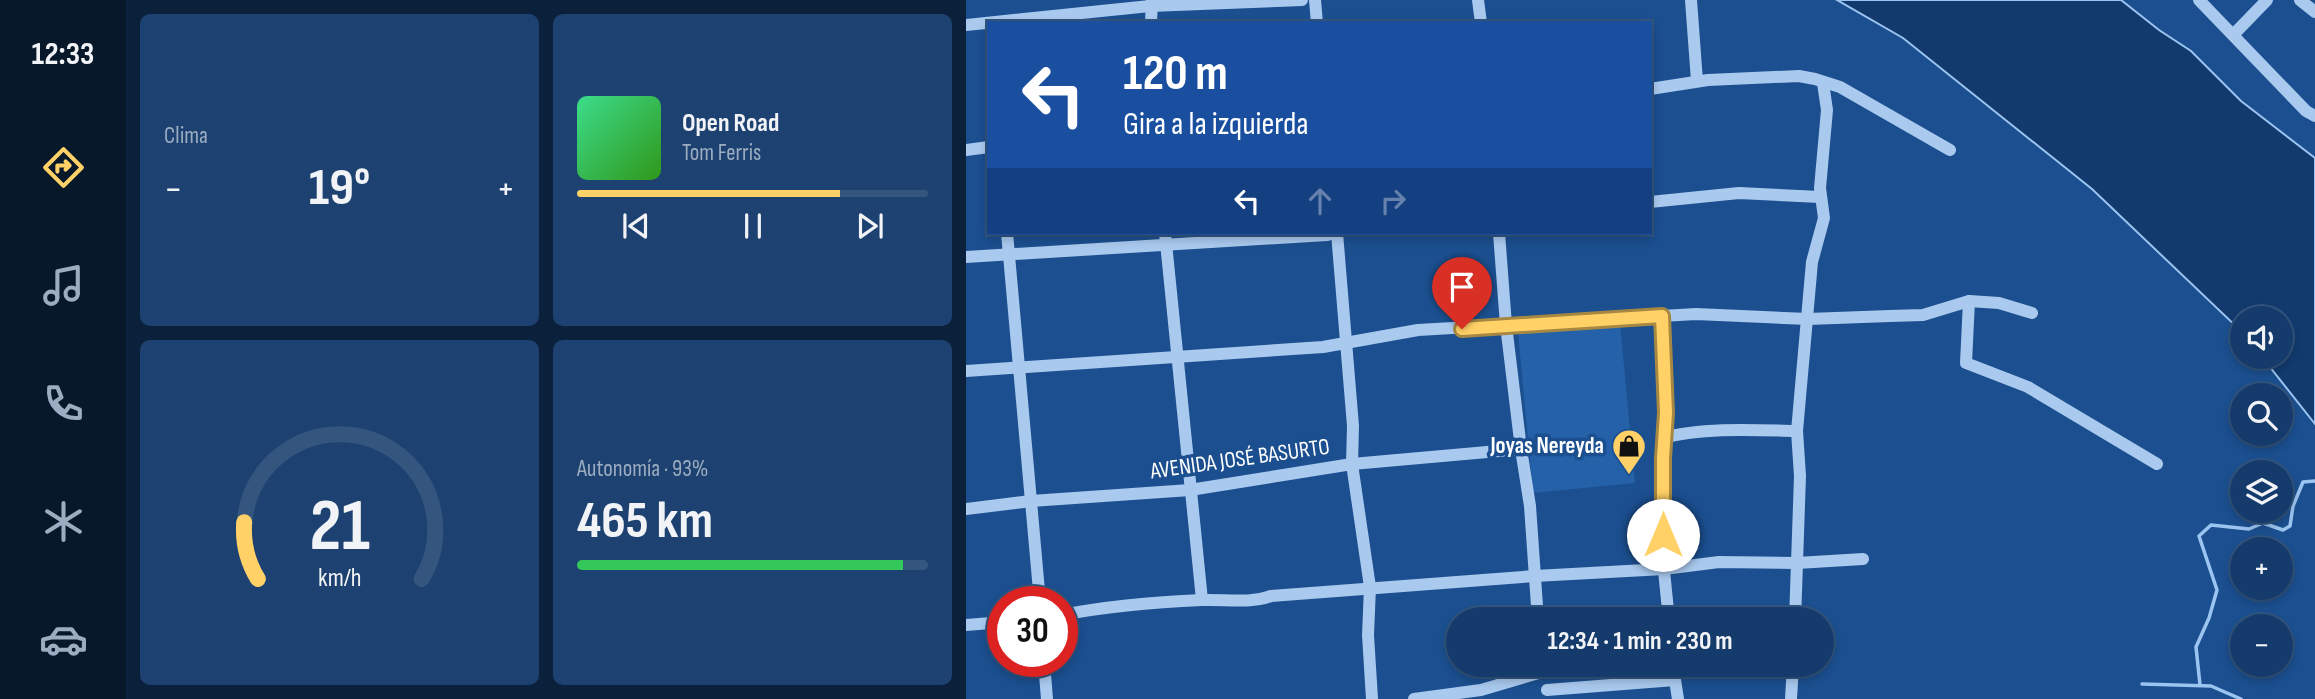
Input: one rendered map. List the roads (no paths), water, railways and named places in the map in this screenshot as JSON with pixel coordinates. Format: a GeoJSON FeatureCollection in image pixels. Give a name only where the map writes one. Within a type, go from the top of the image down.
{"type":"FeatureCollection","features":[{"type":"Feature","properties":{"kind":"street"},"geometry":{"type":"LineString","coordinates":[[999,21],[1151,3],[1302,0]]}},
{"type":"Feature","properties":{"kind":"street"},"geometry":{"type":"LineString","coordinates":[[1315,0],[1317,21]]}},
{"type":"Feature","properties":{"kind":"street"},"geometry":{"type":"LineString","coordinates":[[1478,0],[1481,21]]}},
{"type":"Feature","properties":{"kind":"street"},"geometry":{"type":"LineString","coordinates":[[1691,0],[1697,81]]}},
{"type":"Feature","properties":{"kind":"street"},"geometry":{"type":"LineString","coordinates":[[2199,0],[2306,111],[2315,116]]}},
{"type":"Feature","properties":{"kind":"street"},"geometry":{"type":"LineString","coordinates":[[2234,34],[2267,0]]}},
{"type":"Feature","properties":{"kind":"street"},"geometry":{"type":"LineString","coordinates":[[2300,0],[2315,12]]}},
{"type":"Feature","properties":{"kind":"street"},"geometry":{"type":"LineString","coordinates":[[1151,3],[1152,21]]}},
{"type":"Feature","properties":{"kind":"street"},"geometry":{"type":"LineString","coordinates":[[966,25],[987,22]]}},
{"type":"Feature","properties":{"kind":"street"},"geometry":{"type":"LineString","coordinates":[[1652,89],[1697,81],[1799,76],[1815,79],[1840,87],[1950,150]]}},
{"type":"Feature","properties":{"kind":"street"},"geometry":{"type":"LineString","coordinates":[[1795,607],[1800,476],[1797,431],[1812,262],[1824,218],[1820,197],[1826,110],[1823,83]]}},
{"type":"Feature","properties":{"kind":"street"},"geometry":{"type":"LineString","coordinates":[[966,150],[987,147]]}},
{"type":"Feature","properties":{"kind":"street"},"geometry":{"type":"LineString","coordinates":[[1652,202],[1739,192],[1820,197]]}},
{"type":"Feature","properties":{"kind":"street"},"geometry":{"type":"LineString","coordinates":[[1007,235],[1039,586]]}},
{"type":"Feature","properties":{"kind":"street"},"geometry":{"type":"LineString","coordinates":[[966,257],[1166,238],[1327,235]]}},
{"type":"Feature","properties":{"kind":"street"},"geometry":{"type":"LineString","coordinates":[[1335,235],[1353,426],[1352,464],[1370,587],[1368,635],[1372,699]]}},
{"type":"Feature","properties":{"kind":"street"},"geometry":{"type":"LineString","coordinates":[[1499,235],[1506,325],[1530,506],[1537,607]]}},
{"type":"Feature","properties":{"kind":"street"},"geometry":{"type":"LineString","coordinates":[[1166,238],[1202,600]]}},
{"type":"Feature","properties":{"kind":"street"},"geometry":{"type":"LineString","coordinates":[[1969,301],[1966,363],[2028,387],[2157,464]]}},
{"type":"Feature","properties":{"kind":"street"},"geometry":{"type":"LineString","coordinates":[[966,371],[1345,344],[1418,330],[1696,314],[1808,319],[1923,315],[1969,301],[1998,303],[2032,313]]}},
{"type":"Feature","properties":{"kind":"street"},"geometry":{"type":"LineString","coordinates":[[1662,316],[1666,413],[1664,569],[1668,607]]}},
{"type":"Feature","properties":{"kind":"street"},"geometry":{"type":"LineString","coordinates":[[1664,438],[1675,434],[1748,430],[1797,431]]}},
{"type":"Feature","properties":{"kind":"street","name":"AVENIDA JOSÉ BASURTO"},"geometry":{"type":"LineString","coordinates":[[966,509],[1031,501],[1190,490],[1352,464],[1521,449]]}},
{"type":"Feature","properties":{"kind":"street"},"geometry":{"type":"LineString","coordinates":[[1078,612],[1110,606],[1202,600],[1257,601],[1271,596],[1370,587],[1664,569],[1719,562],[1797,563],[1863,559]]}},
{"type":"Feature","properties":{"kind":"street"},"geometry":{"type":"LineString","coordinates":[[966,625],[987,623]]}},
{"type":"Feature","properties":{"kind":"street"},"geometry":{"type":"LineString","coordinates":[[1045,677],[1047,699]]}},
{"type":"Feature","properties":{"kind":"street"},"geometry":{"type":"LineString","coordinates":[[1414,699],[1481,695],[1521,677]]}},
{"type":"Feature","properties":{"kind":"street"},"geometry":{"type":"LineString","coordinates":[[1675,677],[1678,699]]}},
{"type":"Feature","properties":{"kind":"street"},"geometry":{"type":"LineString","coordinates":[[1791,699],[1792,677]]}},
{"type":"Feature","properties":{"kind":"street"},"geometry":{"type":"LineString","coordinates":[[1547,694],[1675,680]]}},
{"type":"Feature","properties":{"kind":"waterway"},"geometry":{"type":"LineString","coordinates":[[2200,685],[2196,647],[2209,618],[2217,590],[2199,536],[2211,525],[2249,529],[2263,523],[2283,530],[2290,526],[2293,506],[2303,482],[2315,481]]}},
{"type":"Feature","properties":{"kind":"waterway"},"geometry":{"type":"LineString","coordinates":[[2142,684],[2211,686],[2241,699]]}},
{"type":"Feature","properties":{"kind":"place","name":"Joyas Nereyda"},"geometry":{"type":"Point","coordinates":[1629,476]}}]}
